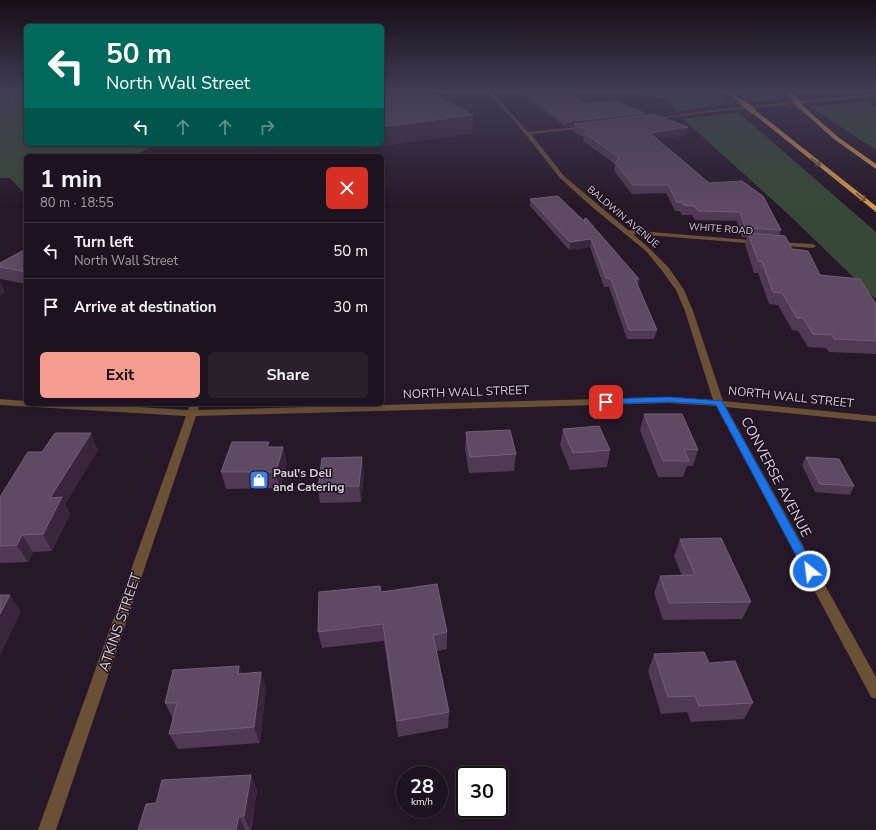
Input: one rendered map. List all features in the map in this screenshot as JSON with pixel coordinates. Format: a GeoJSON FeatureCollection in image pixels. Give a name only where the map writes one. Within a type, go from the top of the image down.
{"type":"FeatureCollection","features":[{"type":"Feature","properties":{"kind":"highway"},"geometry":{"type":"LineString","coordinates":[[775,129],[876,210]]}},
{"type":"Feature","properties":{"kind":"highway"},"geometry":{"type":"LineString","coordinates":[[826,129],[876,167]]}},
{"type":"Feature","properties":{"kind":"street","name":"BALDWIN AVENUE"},"geometry":{"type":"LineString","coordinates":[[524,129],[562,177],[594,206],[628,232],[657,260],[680,290],[689,311],[719,403]]}},
{"type":"Feature","properties":{"kind":"street"},"geometry":{"type":"LineString","coordinates":[[528,133],[573,129]]}},
{"type":"Feature","properties":{"kind":"street","name":"WHITE ROAD"},"geometry":{"type":"LineString","coordinates":[[628,232],[813,246]]}},
{"type":"Feature","properties":{"kind":"street","name":"NORTH WALL STREET"},"geometry":{"type":"LineString","coordinates":[[384,405],[669,400],[719,403],[876,419]]}},
{"type":"Feature","properties":{"kind":"street"},"geometry":{"type":"LineString","coordinates":[[0,402],[24,404]]}},
{"type":"Feature","properties":{"kind":"street","name":"CONVERSE AVENUE"},"geometry":{"type":"LineString","coordinates":[[719,403],[876,692]]}},
{"type":"Feature","properties":{"kind":"street","name":"NORTH WALL STREET"},"geometry":{"type":"LineString","coordinates":[[112,406],[193,408],[312,406]]}},
{"type":"Feature","properties":{"kind":"street","name":"ATKINS STREET"},"geometry":{"type":"LineString","coordinates":[[47,830],[193,408]]}},
{"type":"Feature","properties":{"kind":"green space"},"geometry":{"type":"Polygon","coordinates":[[[0,129],[24,129],[24,146],[152,146],[138,154],[24,154],[24,193],[10,178],[0,178],[0,129]]]}},
{"type":"Feature","properties":{"kind":"green space"},"geometry":{"type":"Polygon","coordinates":[[[694,129],[757,129],[876,232],[876,299],[788,214],[694,129]]]}},
{"type":"Feature","properties":{"kind":"green space"},"geometry":{"type":"Polygon","coordinates":[[[844,129],[876,129],[876,150],[844,129]]]}},
{"type":"Feature","properties":{"kind":"building"},"geometry":{"type":"Polygon","coordinates":[[[583,129],[677,129],[650,133],[709,183],[742,181],[763,196],[781,230],[745,228],[740,212],[698,211],[694,206],[684,205],[682,202],[677,202],[668,185],[633,185],[615,163],[619,157],[584,133],[590,132],[583,129]]]}},
{"type":"Feature","properties":{"kind":"building"},"geometry":{"type":"Polygon","coordinates":[[[558,196],[585,222],[584,219],[586,218],[639,279],[635,279],[657,330],[629,330],[611,279],[606,278],[591,239],[570,242],[530,199],[558,196]]]}},
{"type":"Feature","properties":{"kind":"building"},"geometry":{"type":"Polygon","coordinates":[[[748,233],[785,236],[792,249],[808,251],[820,275],[860,279],[876,304],[876,341],[834,339],[832,335],[813,334],[803,318],[797,318],[782,293],[773,292],[762,262],[758,261],[748,233]]]}},
{"type":"Feature","properties":{"kind":"building"},"geometry":{"type":"Polygon","coordinates":[[[24,250],[24,272],[0,267],[0,263],[24,250]]]}},
{"type":"Feature","properties":{"kind":"building"},"geometry":{"type":"Polygon","coordinates":[[[644,414],[682,414],[698,450],[684,449],[689,461],[663,461],[644,414]]]}},
{"type":"Feature","properties":{"kind":"building"},"geometry":{"type":"Polygon","coordinates":[[[599,426],[610,450],[573,453],[563,429],[599,426]]]}},
{"type":"Feature","properties":{"kind":"building"},"geometry":{"type":"Polygon","coordinates":[[[510,430],[516,454],[470,457],[466,432],[510,430]]]}},
{"type":"Feature","properties":{"kind":"building"},"geometry":{"type":"Polygon","coordinates":[[[55,433],[91,433],[50,498],[62,497],[43,534],[22,535],[17,545],[0,546],[0,497],[28,452],[42,452],[55,433]]]}},
{"type":"Feature","properties":{"kind":"building"},"geometry":{"type":"Polygon","coordinates":[[[232,442],[269,442],[267,447],[283,447],[276,472],[221,472],[232,442]]]}},
{"type":"Feature","properties":{"kind":"building"},"geometry":{"type":"Polygon","coordinates":[[[362,457],[359,486],[318,487],[322,458],[362,457]]]}},
{"type":"Feature","properties":{"kind":"building"},"geometry":{"type":"Polygon","coordinates":[[[806,457],[839,459],[854,486],[820,484],[806,457]]]}},
{"type":"Feature","properties":{"kind":"building"},"geometry":{"type":"Polygon","coordinates":[[[721,538],[751,602],[669,603],[660,576],[695,575],[680,539],[721,538]]]}},
{"type":"Feature","properties":{"kind":"building"},"geometry":{"type":"Polygon","coordinates":[[[437,584],[447,632],[433,635],[449,712],[397,721],[383,624],[318,632],[319,592],[380,586],[381,592],[437,584]]]}},
{"type":"Feature","properties":{"kind":"building"},"geometry":{"type":"Polygon","coordinates":[[[0,595],[10,595],[0,614],[0,595]]]}},
{"type":"Feature","properties":{"kind":"building"},"geometry":{"type":"Polygon","coordinates":[[[704,652],[709,663],[735,661],[753,703],[699,706],[695,696],[668,697],[654,654],[704,652]]]}},
{"type":"Feature","properties":{"kind":"building"},"geometry":{"type":"Polygon","coordinates":[[[239,666],[238,674],[261,672],[254,727],[169,734],[177,703],[165,703],[173,670],[239,666]]]}},
{"type":"Feature","properties":{"kind":"building"},"geometry":{"type":"Polygon","coordinates":[[[251,775],[244,816],[239,816],[236,830],[138,830],[146,804],[156,803],[162,780],[251,775]]]}},
{"type":"Feature","properties":{"kind":"place","name":"Paul's Deli and Catering"},"geometry":{"type":"Point","coordinates":[259,480]}},
{"type":"Feature","properties":{"kind":"route"},"geometry":{"type":"LineString","coordinates":[[606,402],[698,400],[719,403],[810,571]]}}]}
